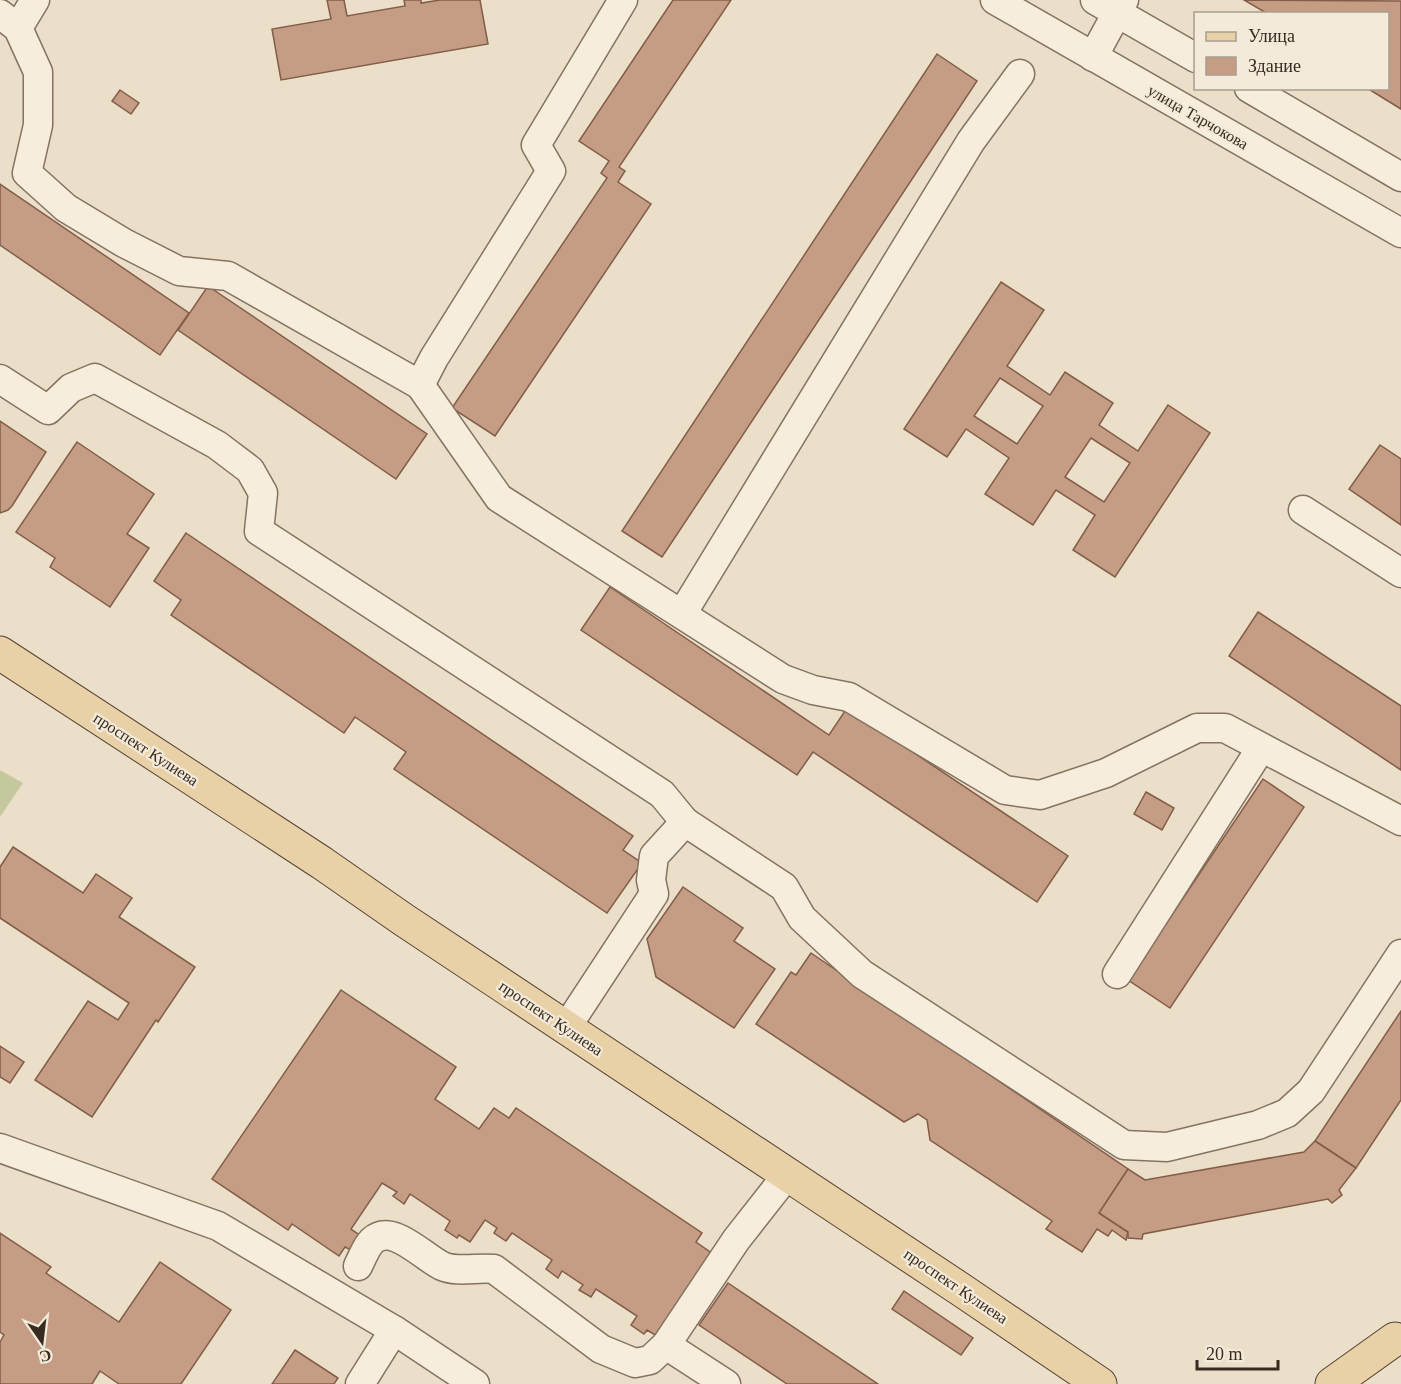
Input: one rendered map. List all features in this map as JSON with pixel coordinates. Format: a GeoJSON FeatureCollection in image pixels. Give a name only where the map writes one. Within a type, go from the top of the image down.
{"type":"FeatureCollection","features":[{"type":"Feature","properties":{"kind":"main road","name":"проспект Кулиева"},"geometry":{"type":"LineString","coordinates":[[0,653],[322,863],[1101,1384]]}},
{"type":"Feature","properties":{"kind":"main road"},"geometry":{"type":"LineString","coordinates":[[1332,1384],[1398,1335]]}},
{"type":"Feature","properties":{"kind":"main road"},"geometry":{"type":"LineString","coordinates":[[1376,1384],[1398,1335]]}},
{"type":"Feature","properties":{"kind":"street"},"geometry":{"type":"LineString","coordinates":[[35,0],[9,21],[38,72],[38,125],[27,173],[66,208],[124,243],[179,271],[228,276],[420,385],[499,498],[783,679],[813,690],[849,697],[1005,790],[1040,795],[1106,772],[1197,728],[1225,728],[1401,821]]}},
{"type":"Feature","properties":{"kind":"street"},"geometry":{"type":"LineString","coordinates":[[420,385],[434,358],[551,171],[536,145],[623,0]]}},
{"type":"Feature","properties":{"kind":"street","name":"улица Тарчокова"},"geometry":{"type":"LineString","coordinates":[[995,0],[1401,233]]}},
{"type":"Feature","properties":{"kind":"street"},"geometry":{"type":"LineString","coordinates":[[1093,57],[1112,4],[1194,57]]}},
{"type":"Feature","properties":{"kind":"street"},"geometry":{"type":"LineString","coordinates":[[682,614],[971,141],[1020,74]]}},
{"type":"Feature","properties":{"kind":"street"},"geometry":{"type":"LineString","coordinates":[[1252,90],[1401,177]]}},
{"type":"Feature","properties":{"kind":"street"},"geometry":{"type":"LineString","coordinates":[[0,379],[48,410],[71,388],[95,378],[217,445],[250,470],[263,493],[259,531],[662,794],[685,822],[784,887],[802,918],[862,974],[1124,1145],[1167,1147],[1258,1125],[1287,1113],[1311,1091],[1401,954]]}},
{"type":"Feature","properties":{"kind":"street"},"geometry":{"type":"LineString","coordinates":[[1303,510],[1401,573]]}},
{"type":"Feature","properties":{"kind":"street"},"geometry":{"type":"LineString","coordinates":[[1117,975],[1261,748]]}},
{"type":"Feature","properties":{"kind":"street"},"geometry":{"type":"LineString","coordinates":[[566,1028],[654,894],[651,880],[654,856],[685,822]]}},
{"type":"Feature","properties":{"kind":"street"},"geometry":{"type":"LineString","coordinates":[[0,1148],[218,1226],[394,1330],[475,1384]]}},
{"type":"Feature","properties":{"kind":"street"},"geometry":{"type":"LineString","coordinates":[[358,1266],[371,1242],[381,1236],[392,1234],[443,1267],[458,1270],[494,1269],[601,1349],[635,1363],[650,1360],[666,1345],[736,1240],[787,1175]]}},
{"type":"Feature","properties":{"kind":"street"},"geometry":{"type":"LineString","coordinates":[[360,1384],[394,1330]]}},
{"type":"Feature","properties":{"kind":"street"},"geometry":{"type":"LineString","coordinates":[[666,1345],[726,1384]]}},
{"type":"Feature","properties":{"kind":"green space"},"geometry":{"type":"Polygon","coordinates":[[[0,770],[23,783],[0,817],[0,770]]]}},
{"type":"Feature","properties":{"kind":"building"},"geometry":{"type":"Polygon","coordinates":[[[327,0],[344,0],[347,16],[405,6],[404,0],[421,0],[421,3],[440,0],[480,0],[488,44],[281,80],[272,29],[331,19],[327,0]]]}},
{"type":"Feature","properties":{"kind":"building"},"geometry":{"type":"Polygon","coordinates":[[[673,0],[731,0],[619,167],[625,171],[618,182],[651,204],[495,436],[452,408],[607,178],[601,173],[609,161],[579,141],[673,0]]]}},
{"type":"Feature","properties":{"kind":"building"},"geometry":{"type":"Polygon","coordinates":[[[1244,0],[1401,1],[1401,109],[1370,90],[1389,90],[1389,12],[1265,12],[1244,0]]]}},
{"type":"Feature","properties":{"kind":"building"},"geometry":{"type":"Polygon","coordinates":[[[937,54],[977,81],[662,557],[622,531],[937,54]]]}},
{"type":"Feature","properties":{"kind":"building"},"geometry":{"type":"Polygon","coordinates":[[[120,90],[139,103],[131,114],[112,101],[120,90]]]}},
{"type":"Feature","properties":{"kind":"building"},"geometry":{"type":"Polygon","coordinates":[[[0,184],[189,313],[160,355],[0,245],[0,184]]]}},
{"type":"Feature","properties":{"kind":"building"},"geometry":{"type":"Polygon","coordinates":[[[1001,282],[1044,310],[1007,366],[1050,395],[1065,372],[1113,403],[1099,425],[1138,451],[1168,405],[1210,433],[1115,577],[1073,550],[1095,515],[1056,490],[1033,525],[985,494],[1009,458],[966,429],[947,457],[904,429],[1001,282]],[[1000,378],[974,416],[1017,444],[1043,406],[1000,378]],[[1091,438],[1065,477],[1104,502],[1130,463],[1091,438]]]}},
{"type":"Feature","properties":{"kind":"building"},"geometry":{"type":"Polygon","coordinates":[[[208,286],[427,434],[396,479],[178,330],[208,286]]]}},
{"type":"Feature","properties":{"kind":"building"},"geometry":{"type":"Polygon","coordinates":[[[0,421],[46,452],[12,506],[0,513],[0,421]]]}},
{"type":"Feature","properties":{"kind":"building"},"geometry":{"type":"Polygon","coordinates":[[[77,442],[154,494],[127,534],[149,548],[110,607],[50,567],[55,558],[16,532],[77,442]]]}},
{"type":"Feature","properties":{"kind":"building"},"geometry":{"type":"Polygon","coordinates":[[[1380,445],[1401,459],[1401,525],[1349,489],[1380,445]]]}},
{"type":"Feature","properties":{"kind":"building"},"geometry":{"type":"Polygon","coordinates":[[[186,533],[633,836],[623,850],[642,863],[607,913],[394,769],[406,752],[355,717],[344,733],[171,615],[181,600],[154,581],[186,533]]]}},
{"type":"Feature","properties":{"kind":"building"},"geometry":{"type":"Polygon","coordinates":[[[610,587],[829,735],[847,708],[1068,856],[1037,902],[813,752],[797,775],[581,630],[610,587]]]}},
{"type":"Feature","properties":{"kind":"building"},"geometry":{"type":"Polygon","coordinates":[[[1258,612],[1401,706],[1401,770],[1229,656],[1258,612]]]}},
{"type":"Feature","properties":{"kind":"building"},"geometry":{"type":"Polygon","coordinates":[[[1263,779],[1304,807],[1170,1008],[1128,980],[1263,779]]]}},
{"type":"Feature","properties":{"kind":"building"},"geometry":{"type":"Polygon","coordinates":[[[1146,792],[1174,808],[1162,830],[1134,814],[1146,792]]]}},
{"type":"Feature","properties":{"kind":"building"},"geometry":{"type":"Polygon","coordinates":[[[13,847],[83,893],[96,874],[132,898],[119,917],[195,967],[158,1022],[156,1020],[92,1117],[35,1080],[88,1001],[118,1020],[129,1003],[0,918],[0,867],[13,847]]]}},
{"type":"Feature","properties":{"kind":"building"},"geometry":{"type":"Polygon","coordinates":[[[683,887],[743,928],[734,941],[775,969],[734,1028],[656,977],[647,939],[683,887]]]}},
{"type":"Feature","properties":{"kind":"building"},"geometry":{"type":"Polygon","coordinates":[[[811,953],[1128,1169],[1099,1213],[1128,1232],[1126,1240],[1112,1230],[1108,1236],[1097,1229],[1082,1252],[1046,1229],[1052,1221],[930,1140],[927,1120],[918,1114],[904,1122],[756,1024],[791,972],[796,975],[811,953]]]}},
{"type":"Feature","properties":{"kind":"building"},"geometry":{"type":"Polygon","coordinates":[[[341,990],[456,1067],[435,1099],[479,1129],[494,1108],[509,1118],[516,1108],[702,1233],[696,1242],[713,1254],[657,1336],[647,1330],[644,1334],[631,1325],[637,1316],[596,1289],[591,1297],[579,1290],[583,1285],[562,1271],[558,1278],[546,1269],[552,1260],[512,1233],[506,1241],[494,1233],[497,1228],[485,1220],[470,1242],[459,1235],[457,1238],[445,1230],[450,1221],[410,1194],[404,1204],[393,1196],[397,1192],[382,1183],[351,1229],[361,1236],[351,1250],[345,1247],[339,1256],[292,1224],[288,1230],[212,1179],[341,990]]]}},
{"type":"Feature","properties":{"kind":"building"},"geometry":{"type":"Polygon","coordinates":[[[1401,1011],[1401,1100],[1356,1168],[1315,1141],[1401,1011]]]}},
{"type":"Feature","properties":{"kind":"building"},"geometry":{"type":"Polygon","coordinates":[[[0,1046],[24,1062],[10,1083],[0,1077],[0,1046]]]}},
{"type":"Feature","properties":{"kind":"building"},"geometry":{"type":"Polygon","coordinates":[[[1315,1141],[1356,1168],[1339,1190],[1342,1195],[1332,1203],[1328,1199],[1143,1234],[1142,1239],[1128,1238],[1128,1232],[1099,1213],[1128,1169],[1145,1180],[1304,1152],[1315,1141]]]}},
{"type":"Feature","properties":{"kind":"building"},"geometry":{"type":"Polygon","coordinates":[[[0,1233],[51,1267],[46,1273],[119,1322],[160,1262],[231,1310],[181,1384],[119,1384],[100,1371],[92,1384],[0,1384],[0,1342],[4,1335],[0,1332],[0,1233]]]}},
{"type":"Feature","properties":{"kind":"building"},"geometry":{"type":"Polygon","coordinates":[[[728,1283],[878,1384],[787,1384],[699,1325],[728,1283]]]}},
{"type":"Feature","properties":{"kind":"building"},"geometry":{"type":"Polygon","coordinates":[[[904,1291],[973,1338],[961,1355],[892,1309],[904,1291]]]}},
{"type":"Feature","properties":{"kind":"building"},"geometry":{"type":"Polygon","coordinates":[[[295,1350],[338,1378],[334,1384],[272,1384],[295,1350]]]}}]}
